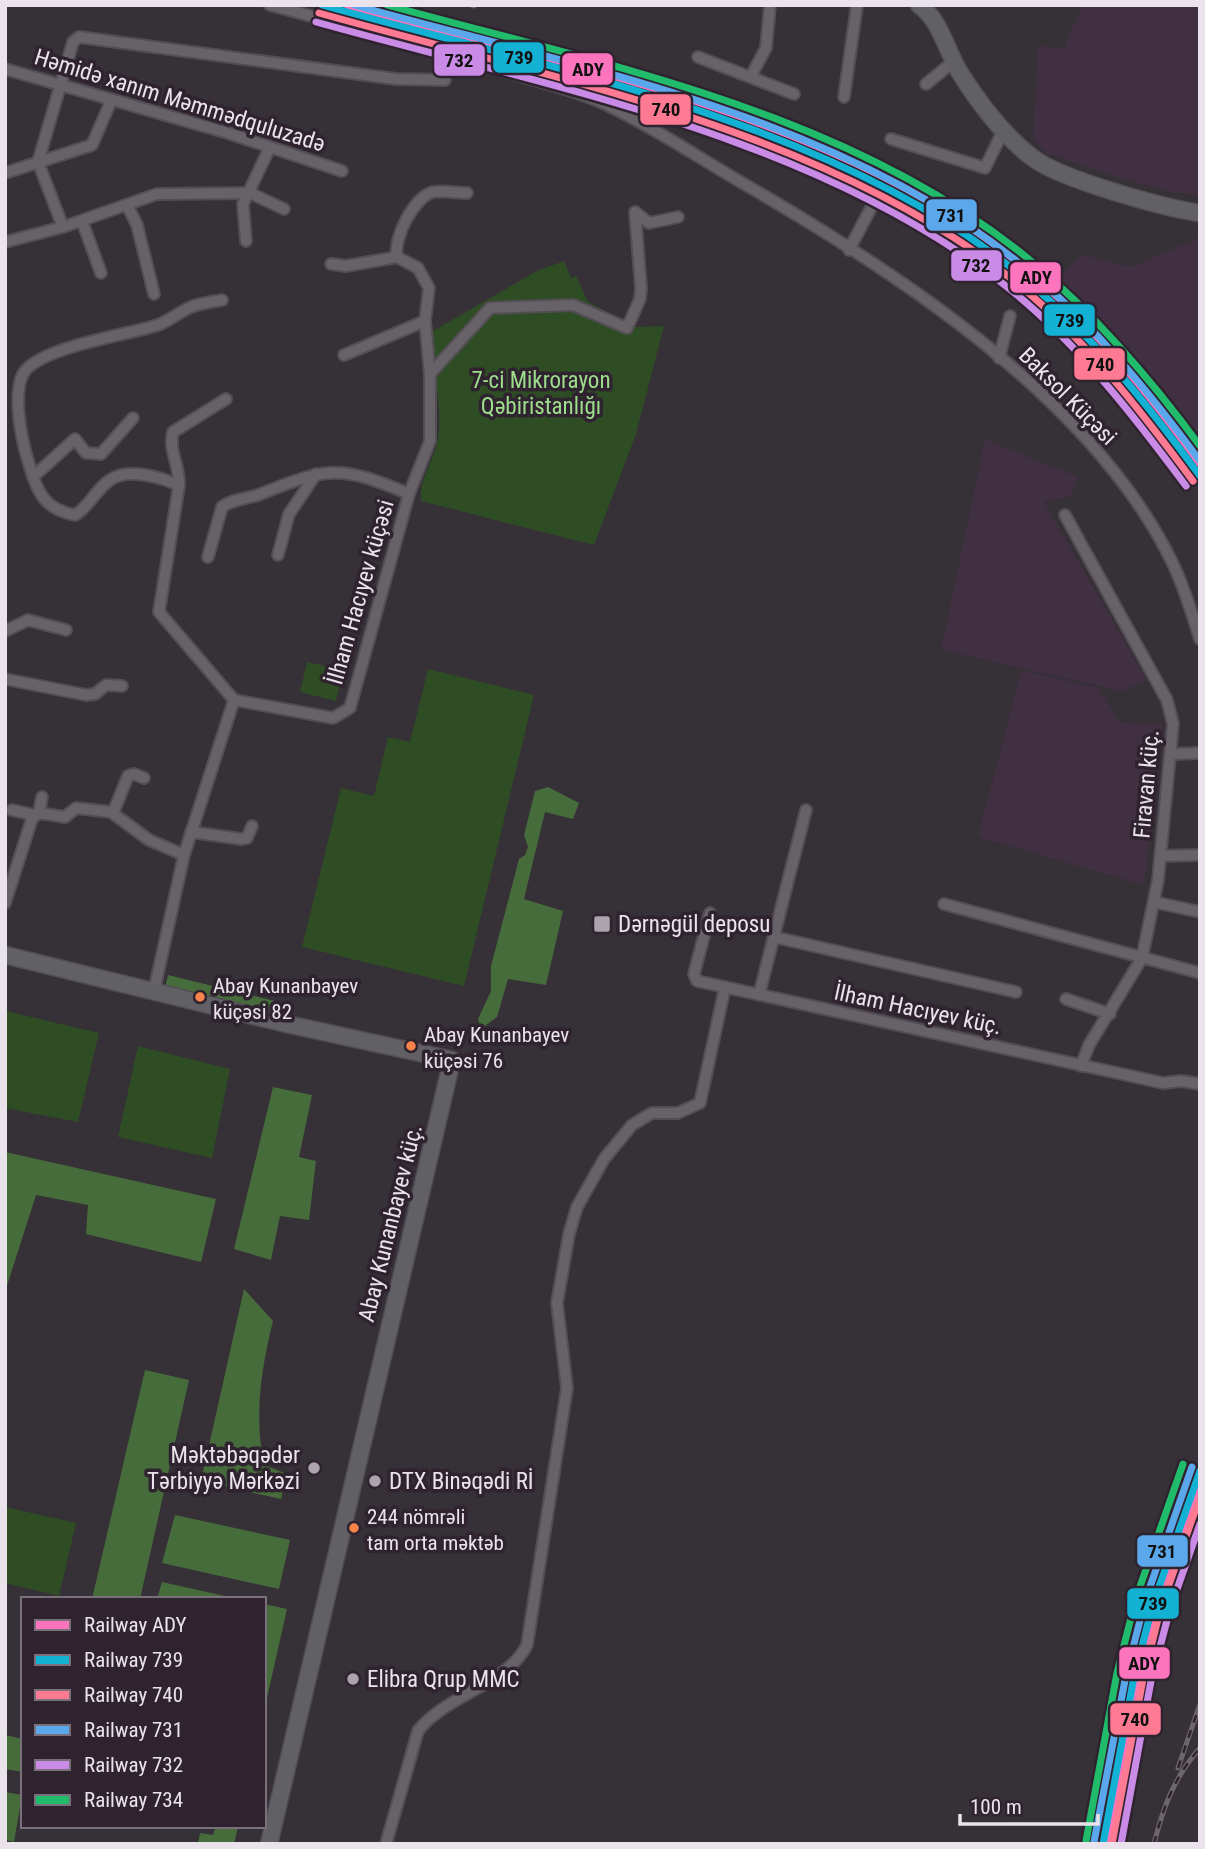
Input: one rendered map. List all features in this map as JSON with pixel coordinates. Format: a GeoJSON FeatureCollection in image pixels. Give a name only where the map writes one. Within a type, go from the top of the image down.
{"type":"FeatureCollection","features":[{"type":"Feature","properties":{"kind":"street","name":"Baksol Küçəsi"},"geometry":{"type":"LineString","coordinates":[[270,5],[422,45],[561,87],[621,113],[818,227],[949,317],[1054,405],[1106,462],[1142,513],[1172,562],[1200,639]]}},
{"type":"Feature","properties":{"kind":"street"},"geometry":{"type":"LineString","coordinates":[[751,76],[766,48],[770,5]]}},
{"type":"Feature","properties":{"kind":"street"},"geometry":{"type":"LineString","coordinates":[[844,97],[857,5]]}},
{"type":"Feature","properties":{"kind":"street"},"geometry":{"type":"LineString","coordinates":[[919,5],[929,14],[953,62],[980,102],[1033,158],[1056,172],[1149,201],[1200,213]]}},
{"type":"Feature","properties":{"kind":"street"},"geometry":{"type":"LineString","coordinates":[[63,227],[38,163],[59,85],[73,42],[79,37],[396,79],[445,80]]}},
{"type":"Feature","properties":{"kind":"street"},"geometry":{"type":"LineString","coordinates":[[698,57],[794,94]]}},
{"type":"Feature","properties":{"kind":"street"},"geometry":{"type":"LineString","coordinates":[[926,83],[953,62]]}},
{"type":"Feature","properties":{"kind":"street","name":"Həmidə xanım Məmmədquluzadə"},"geometry":{"type":"LineString","coordinates":[[5,69],[270,147],[342,171]]}},
{"type":"Feature","properties":{"kind":"street"},"geometry":{"type":"LineString","coordinates":[[5,173],[92,145],[111,101]]}},
{"type":"Feature","properties":{"kind":"street"},"geometry":{"type":"LineString","coordinates":[[891,139],[985,169],[1004,129]]}},
{"type":"Feature","properties":{"kind":"street"},"geometry":{"type":"LineString","coordinates":[[246,241],[243,204],[270,147]]}},
{"type":"Feature","properties":{"kind":"street"},"geometry":{"type":"LineString","coordinates":[[331,264],[346,266],[397,257],[399,232],[426,195],[440,192],[467,193]]}},
{"type":"Feature","properties":{"kind":"street"},"geometry":{"type":"LineString","coordinates":[[5,242],[82,221],[157,194],[250,193],[284,209]]}},
{"type":"Feature","properties":{"kind":"street"},"geometry":{"type":"LineString","coordinates":[[849,250],[874,202]]}},
{"type":"Feature","properties":{"kind":"street"},"geometry":{"type":"LineString","coordinates":[[127,205],[137,225],[154,294]]}},
{"type":"Feature","properties":{"kind":"street"},"geometry":{"type":"LineString","coordinates":[[430,374],[490,309],[573,305],[627,328],[640,299],[642,275],[635,212],[649,223],[678,217]]}},
{"type":"Feature","properties":{"kind":"street"},"geometry":{"type":"LineString","coordinates":[[82,221],[101,273]]}},
{"type":"Feature","properties":{"kind":"street","name":"İlham Hacıyev küçəsi"},"geometry":{"type":"LineString","coordinates":[[234,700],[333,718],[350,708],[409,494],[429,442],[430,374],[425,321],[429,288],[418,268],[397,257]]}},
{"type":"Feature","properties":{"kind":"street"},"geometry":{"type":"LineString","coordinates":[[179,485],[131,473],[110,480],[86,509],[75,515],[50,507],[38,494],[33,477],[19,397],[23,374],[33,364],[78,345],[159,324],[193,306],[222,300]]}},
{"type":"Feature","properties":{"kind":"street"},"geometry":{"type":"LineString","coordinates":[[999,358],[1010,316]]}},
{"type":"Feature","properties":{"kind":"street"},"geometry":{"type":"LineString","coordinates":[[344,355],[425,321]]}},
{"type":"Feature","properties":{"kind":"street"},"geometry":{"type":"LineString","coordinates":[[154,991],[184,855],[234,700],[159,612],[180,470],[170,443],[173,432],[226,399]]}},
{"type":"Feature","properties":{"kind":"street"},"geometry":{"type":"LineString","coordinates":[[33,477],[75,439],[86,453],[101,454],[133,418]]}},
{"type":"Feature","properties":{"kind":"street"},"geometry":{"type":"LineString","coordinates":[[278,555],[289,514],[317,472]]}},
{"type":"Feature","properties":{"kind":"street","name":"İlham Hacıyev küçəsi"},"geometry":{"type":"LineString","coordinates":[[208,557],[222,507],[317,472],[368,476],[409,494]]}},
{"type":"Feature","properties":{"kind":"street","name":"Firavan küç."},"geometry":{"type":"LineString","coordinates":[[1065,515],[1167,700],[1173,724],[1173,754],[1161,856],[1142,958],[1089,1045],[1081,1066]]}},
{"type":"Feature","properties":{"kind":"street"},"geometry":{"type":"LineString","coordinates":[[5,631],[28,620],[66,630]]}},
{"type":"Feature","properties":{"kind":"street"},"geometry":{"type":"LineString","coordinates":[[5,679],[86,695],[95,694],[106,685],[122,686]]}},
{"type":"Feature","properties":{"kind":"street"},"geometry":{"type":"LineString","coordinates":[[1173,754],[1200,753]]}},
{"type":"Feature","properties":{"kind":"street"},"geometry":{"type":"LineString","coordinates":[[113,813],[128,776],[134,774],[144,778]]}},
{"type":"Feature","properties":{"kind":"street"},"geometry":{"type":"LineString","coordinates":[[5,903],[42,797]]}},
{"type":"Feature","properties":{"kind":"street"},"geometry":{"type":"LineString","coordinates":[[12,810],[65,817],[76,808],[113,813],[149,840],[184,855]]}},
{"type":"Feature","properties":{"kind":"street"},"geometry":{"type":"LineString","coordinates":[[759,995],[806,810]]}},
{"type":"Feature","properties":{"kind":"street"},"geometry":{"type":"LineString","coordinates":[[191,832],[241,839],[247,838],[252,826]]}},
{"type":"Feature","properties":{"kind":"street"},"geometry":{"type":"LineString","coordinates":[[1161,856],[1200,855]]}},
{"type":"Feature","properties":{"kind":"street"},"geometry":{"type":"LineString","coordinates":[[1154,902],[1200,912]]}},
{"type":"Feature","properties":{"kind":"street"},"geometry":{"type":"LineString","coordinates":[[944,904],[1200,973]]}},
{"type":"Feature","properties":{"kind":"street","name":"İlham Hacıyev küç."},"geometry":{"type":"LineString","coordinates":[[710,913],[694,974],[697,981],[1163,1083],[1181,1081],[1200,1084]]}},
{"type":"Feature","properties":{"kind":"street"},"geometry":{"type":"LineString","coordinates":[[774,937],[1016,992]]}},
{"type":"Feature","properties":{"kind":"street","name":"Abay Kunanbayev küç."},"geometry":{"type":"LineString","coordinates":[[5,955],[287,1024],[452,1060],[269,1844]]}},
{"type":"Feature","properties":{"kind":"street"},"geometry":{"type":"LineString","coordinates":[[386,1844],[418,1731],[430,1718],[516,1661],[527,1645],[567,1388],[557,1303],[569,1234],[577,1207],[604,1159],[632,1125],[652,1113],[678,1112],[700,1103],[724,987]]}},
{"type":"Feature","properties":{"kind":"street"},"geometry":{"type":"LineString","coordinates":[[1066,999],[1110,1014]]}},
{"type":"Feature","properties":{"kind":"shaded area"},"geometry":{"type":"Polygon","coordinates":[[[1082,5],[1200,5],[1200,194],[1176,193],[1116,177],[1046,153],[1033,139],[1038,46],[1064,48],[1082,5]]]}},
{"type":"Feature","properties":{"kind":"shaded area"},"geometry":{"type":"Polygon","coordinates":[[[1200,238],[1200,434],[1059,278],[1082,254],[1130,267],[1200,238]]]}},
{"type":"Feature","properties":{"kind":"shaded area"},"geometry":{"type":"Polygon","coordinates":[[[985,439],[1078,477],[1070,497],[1044,502],[1147,680],[1122,691],[941,650],[985,439]]]}},
{"type":"Feature","properties":{"kind":"shaded area"},"geometry":{"type":"Polygon","coordinates":[[[1021,670],[1099,688],[1119,722],[1163,724],[1144,885],[978,837],[1021,670]]]}},
{"type":"Feature","properties":{"kind":"green space","name":"7-ci Mikrorayon Qəbiristanlığı"},"geometry":{"type":"Polygon","coordinates":[[[564,261],[571,278],[576,276],[588,302],[636,327],[664,326],[636,434],[594,545],[421,501],[422,484],[436,446],[439,425],[436,386],[426,335],[537,271],[564,261]]]}},
{"type":"Feature","properties":{"kind":"green space"},"geometry":{"type":"Polygon","coordinates":[[[307,662],[343,670],[336,701],[300,692],[307,662]]]}},
{"type":"Feature","properties":{"kind":"green space"},"geometry":{"type":"Polygon","coordinates":[[[428,669],[534,695],[464,986],[302,947],[341,788],[374,796],[388,737],[410,742],[428,669]]]}},
{"type":"Feature","properties":{"kind":"green space"},"geometry":{"type":"Polygon","coordinates":[[[548,787],[579,803],[573,819],[545,812],[524,899],[563,911],[546,985],[508,979],[497,1017],[481,1029],[478,1019],[491,991],[491,966],[519,859],[525,855],[528,847],[524,835],[535,791],[548,787]]]}},
{"type":"Feature","properties":{"kind":"green space"},"geometry":{"type":"Polygon","coordinates":[[[168,975],[279,1002],[275,1019],[164,992],[168,975]]]}},
{"type":"Feature","properties":{"kind":"green space"},"geometry":{"type":"Polygon","coordinates":[[[6,1011],[99,1033],[78,1122],[5,1108],[6,1011]]]}},
{"type":"Feature","properties":{"kind":"green space"},"geometry":{"type":"Polygon","coordinates":[[[138,1046],[230,1069],[212,1158],[118,1137],[138,1046]]]}},
{"type":"Feature","properties":{"kind":"green space"},"geometry":{"type":"Polygon","coordinates":[[[273,1087],[312,1095],[299,1157],[316,1161],[309,1220],[280,1216],[271,1260],[234,1249],[273,1087]]]}},
{"type":"Feature","properties":{"kind":"green space"},"geometry":{"type":"Polygon","coordinates":[[[5,1152],[216,1199],[201,1262],[86,1234],[88,1205],[36,1195],[5,1292],[5,1152]]]}},
{"type":"Feature","properties":{"kind":"green space"},"geometry":{"type":"Polygon","coordinates":[[[244,1289],[273,1321],[262,1375],[259,1411],[264,1465],[287,1474],[281,1499],[201,1481],[244,1289]]]}},
{"type":"Feature","properties":{"kind":"green space"},"geometry":{"type":"Polygon","coordinates":[[[145,1370],[189,1380],[140,1597],[92,1597],[145,1370]]]}},
{"type":"Feature","properties":{"kind":"green space"},"geometry":{"type":"Polygon","coordinates":[[[5,1507],[76,1523],[59,1596],[5,1583],[5,1507]]]}},
{"type":"Feature","properties":{"kind":"green space"},"geometry":{"type":"Polygon","coordinates":[[[175,1515],[290,1540],[279,1589],[162,1563],[175,1515]]]}},
{"type":"Feature","properties":{"kind":"green space"},"geometry":{"type":"Polygon","coordinates":[[[162,1582],[229,1597],[158,1597],[162,1582]]]}},
{"type":"Feature","properties":{"kind":"green space"},"geometry":{"type":"Polygon","coordinates":[[[266,1604],[287,1609],[266,1702],[266,1604]]]}},
{"type":"Feature","properties":{"kind":"green space"},"geometry":{"type":"Polygon","coordinates":[[[5,1735],[21,1739],[21,1772],[5,1769],[5,1735]]]}},
{"type":"Feature","properties":{"kind":"green space"},"geometry":{"type":"Polygon","coordinates":[[[5,1792],[21,1795],[21,1801],[14,1842],[5,1840],[5,1792]]]}},
{"type":"Feature","properties":{"kind":"green space"},"geometry":{"type":"Polygon","coordinates":[[[215,1828],[238,1828],[234,1844],[198,1844],[200,1833],[213,1835],[215,1828]]]}},
{"type":"Feature","properties":{"kind":"railway"},"geometry":{"type":"LineString","coordinates":[[1178,1768],[1200,1704]]}},
{"type":"Feature","properties":{"kind":"railway"},"geometry":{"type":"LineString","coordinates":[[1154,1844],[1171,1793],[1200,1748]]}},
{"type":"Feature","properties":{"kind":"rail line","name":"739"},"geometry":{"type":"LineString","coordinates":[[322,5],[596,79],[690,108],[782,141],[869,179],[951,225],[1025,279],[1050,301],[1118,372],[1200,476]]}},
{"type":"Feature","properties":{"kind":"rail line","name":"ADY"},"geometry":{"type":"LineString","coordinates":[[347,5],[673,94],[833,153],[908,190],[977,232],[1010,256],[1070,309],[1125,368],[1200,464]]}},
{"type":"Feature","properties":{"kind":"rail line","name":"731"},"geometry":{"type":"LineString","coordinates":[[354,5],[619,76],[708,104],[795,136],[878,174],[957,219],[1030,272],[1054,293],[1121,361],[1200,461]]}},
{"type":"Feature","properties":{"kind":"rail line","name":"734"},"geometry":{"type":"LineString","coordinates":[[387,5],[642,74],[727,101],[810,132],[890,169],[966,213],[1060,286],[1123,351],[1200,446]]}},
{"type":"Feature","properties":{"kind":"rail line","name":"740"},"geometry":{"type":"LineString","coordinates":[[319,13],[592,87],[684,115],[775,148],[862,186],[943,231],[1018,284],[1043,306],[1112,377],[1193,481]]}},
{"type":"Feature","properties":{"kind":"rail line","name":"732"},"geometry":{"type":"LineString","coordinates":[[316,22],[588,95],[679,123],[768,155],[854,192],[936,237],[1036,311],[1104,382],[1186,486]]}},
{"type":"Feature","properties":{"kind":"rail line","name":"734"},"geometry":{"type":"LineString","coordinates":[[1086,1841],[1117,1673],[1136,1598],[1183,1464]]}},
{"type":"Feature","properties":{"kind":"rail line","name":"731"},"geometry":{"type":"LineString","coordinates":[[1094,1842],[1126,1675],[1145,1601],[1192,1467]]}},
{"type":"Feature","properties":{"kind":"rail line","name":"739"},"geometry":{"type":"LineString","coordinates":[[1103,1844],[1134,1677],[1153,1604],[1200,1471]]}},
{"type":"Feature","properties":{"kind":"rail line","name":"ADY"},"geometry":{"type":"LineString","coordinates":[[1108,1844],[1115,1798],[1144,1663],[1170,1574],[1200,1487]]}},
{"type":"Feature","properties":{"kind":"rail line","name":"740"},"geometry":{"type":"LineString","coordinates":[[1112,1844],[1143,1679],[1161,1607],[1200,1497]]}},
{"type":"Feature","properties":{"kind":"rail line","name":"732"},"geometry":{"type":"LineString","coordinates":[[1121,1844],[1151,1681],[1170,1609],[1200,1524]]}},
{"type":"Feature","properties":{"kind":"place","name":"Dərnəgül deposu"},"geometry":{"type":"Point","coordinates":[602,924]}},
{"type":"Feature","properties":{"kind":"place","name":"Abay Kunanbayev küçəsi 82"},"geometry":{"type":"Point","coordinates":[200,997]}},
{"type":"Feature","properties":{"kind":"place","name":"Abay Kunanbayev küçəsi 76"},"geometry":{"type":"Point","coordinates":[411,1046]}},
{"type":"Feature","properties":{"kind":"place","name":"Məktəbəqədər Tərbiyyə Mərkəzi"},"geometry":{"type":"Point","coordinates":[314,1468]}},
{"type":"Feature","properties":{"kind":"place","name":"DTX Binəqədi Rİ"},"geometry":{"type":"Point","coordinates":[375,1481]}},
{"type":"Feature","properties":{"kind":"place","name":"244 nömrəli tam orta məktəb"},"geometry":{"type":"Point","coordinates":[354,1528]}},
{"type":"Feature","properties":{"kind":"place","name":"Elibra Qrup MMC"},"geometry":{"type":"Point","coordinates":[353,1679]}}]}
